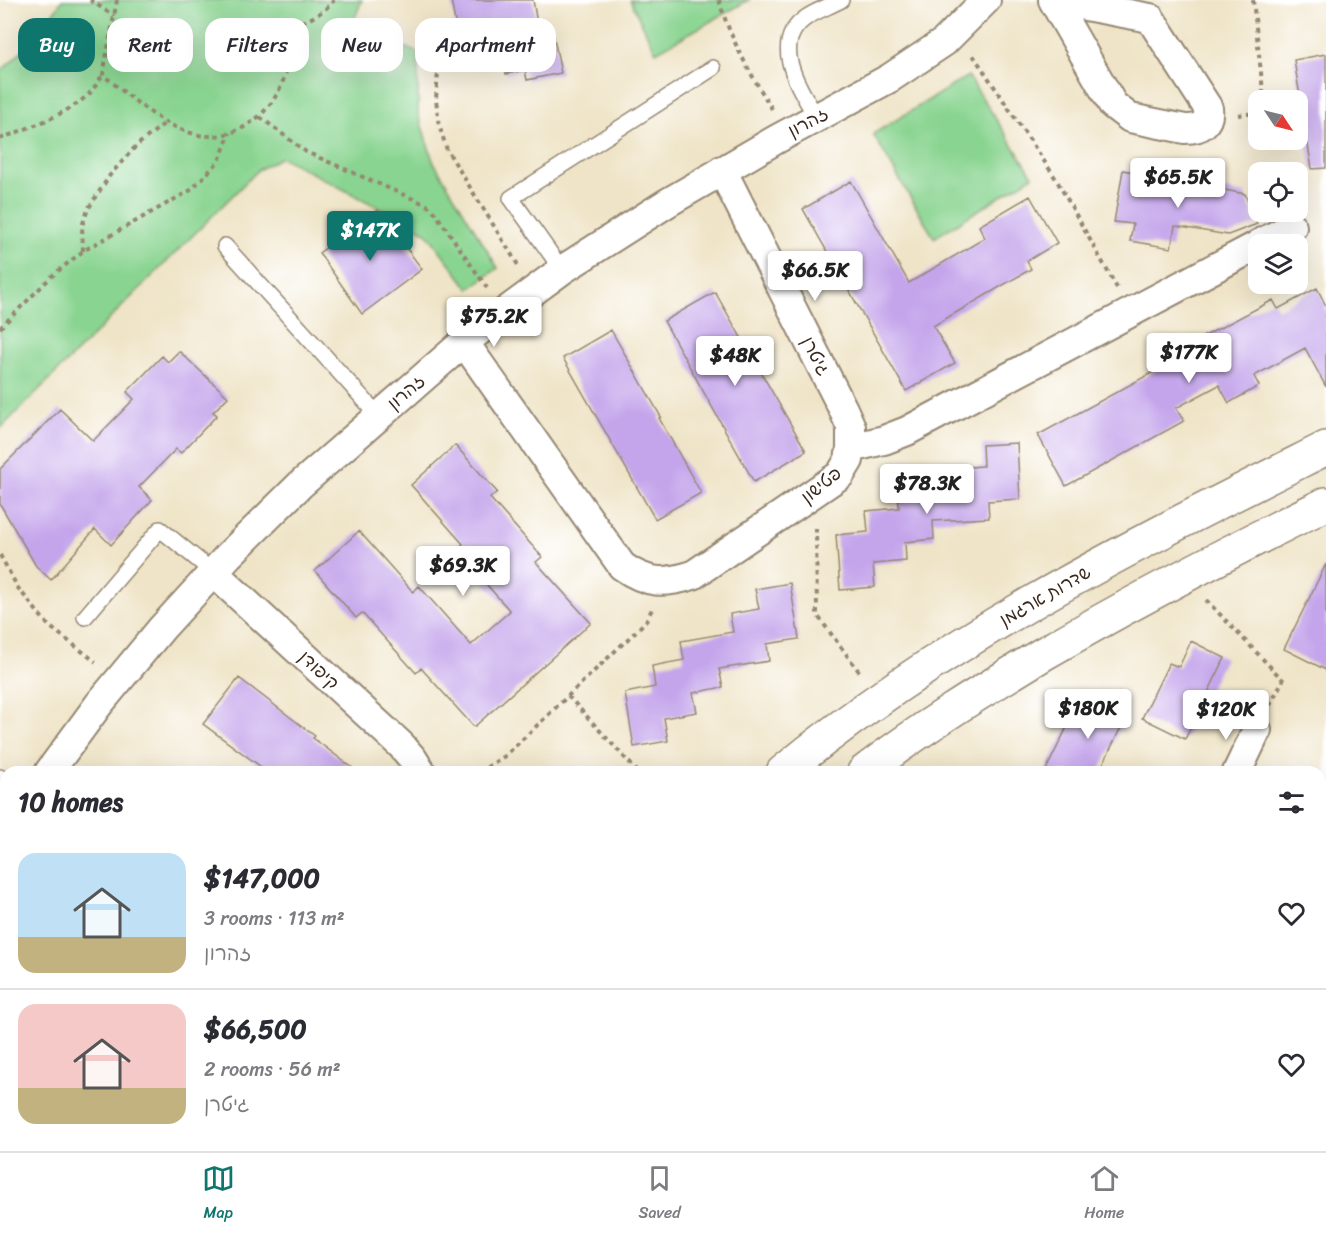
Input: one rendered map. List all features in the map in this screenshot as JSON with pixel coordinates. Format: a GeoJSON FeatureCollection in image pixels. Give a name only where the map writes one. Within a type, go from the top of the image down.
{"type":"FeatureCollection","features":[{"type":"Feature","properties":{"kind":"street","name":"זהרון"},"geometry":{"type":"LineString","coordinates":[[54,766],[119,680],[213,572],[300,485],[464,342],[562,270],[722,170],[890,78],[944,42],[986,0]]}},
{"type":"Feature","properties":{"kind":"street"},"geometry":{"type":"LineString","coordinates":[[1053,0],[1150,18],[1208,108],[1209,117],[1204,125],[1194,129],[1185,129],[1130,118],[1113,105],[1053,0]]}},
{"type":"Feature","properties":{"kind":"street","name":"גיטרן"},"geometry":{"type":"LineString","coordinates":[[722,170],[843,409],[850,427],[851,448]]}},
{"type":"Feature","properties":{"kind":"street","name":"פטישון"},"geometry":{"type":"LineString","coordinates":[[1279,234],[1292,227]]}},
{"type":"Feature","properties":{"kind":"street","name":"פטישון"},"geometry":{"type":"LineString","coordinates":[[651,581],[675,581],[693,575],[840,475],[849,460],[851,448],[884,440],[907,431],[1248,251]]}},
{"type":"Feature","properties":{"kind":"street"},"geometry":{"type":"LineString","coordinates":[[464,342],[622,566],[635,575],[651,581]]}},
{"type":"Feature","properties":{"kind":"street","name":"שדרות ארגמן"},"geometry":{"type":"LineString","coordinates":[[791,766],[879,699],[954,649],[1060,586],[1177,523],[1326,448]]}},
{"type":"Feature","properties":{"kind":"street"},"geometry":{"type":"LineString","coordinates":[[872,766],[930,724],[1084,630],[1326,504]]}},
{"type":"Feature","properties":{"kind":"street","name":"קיפודן"},"geometry":{"type":"LineString","coordinates":[[213,572],[401,745],[417,766]]}},
{"type":"Feature","properties":{"kind":"street"},"geometry":{"type":"LineString","coordinates":[[1241,766],[1257,730]]}},
{"type":"Feature","properties":{"kind":"lane"},"geometry":{"type":"LineString","coordinates":[[816,117],[791,70],[788,55],[789,42],[794,29],[806,18],[841,0]]}},
{"type":"Feature","properties":{"kind":"lane"},"geometry":{"type":"LineString","coordinates":[[562,270],[510,198],[713,68]]}},
{"type":"Feature","properties":{"kind":"lane"},"geometry":{"type":"LineString","coordinates":[[225,246],[378,415]]}},
{"type":"Feature","properties":{"kind":"lane"},"geometry":{"type":"LineString","coordinates":[[85,617],[160,529],[213,572]]}},
{"type":"Feature","properties":{"kind":"path"},"geometry":{"type":"LineString","coordinates":[[90,0],[114,16]]}},
{"type":"Feature","properties":{"kind":"path"},"geometry":{"type":"LineString","coordinates":[[0,139],[48,118],[90,93],[103,75],[117,0]]}},
{"type":"Feature","properties":{"kind":"path"},"geometry":{"type":"LineString","coordinates":[[103,75],[165,123],[193,134],[218,136],[240,130],[260,117],[274,99],[284,78],[289,53],[286,27],[302,23],[317,15],[334,0]]}},
{"type":"Feature","properties":{"kind":"path"},"geometry":{"type":"LineString","coordinates":[[719,0],[725,21],[746,65],[787,133]]}},
{"type":"Feature","properties":{"kind":"path"},"geometry":{"type":"LineString","coordinates":[[1253,0],[1263,90]]}},
{"type":"Feature","properties":{"kind":"path"},"geometry":{"type":"LineString","coordinates":[[956,30],[1056,179],[1131,312]]}},
{"type":"Feature","properties":{"kind":"path"},"geometry":{"type":"LineString","coordinates":[[438,72],[436,99],[439,125],[447,150],[535,290]]}},
{"type":"Feature","properties":{"kind":"path"},"geometry":{"type":"LineString","coordinates":[[260,117],[306,152],[427,206],[436,213],[504,312]]}},
{"type":"Feature","properties":{"kind":"path"},"geometry":{"type":"LineString","coordinates":[[83,251],[82,226],[110,176],[136,146],[165,123]]}},
{"type":"Feature","properties":{"kind":"path"},"geometry":{"type":"LineString","coordinates":[[0,328],[52,276],[83,251],[191,190],[219,161],[230,133]]}},
{"type":"Feature","properties":{"kind":"path"},"geometry":{"type":"LineString","coordinates":[[801,502],[817,530],[818,615],[879,699]]}},
{"type":"Feature","properties":{"kind":"path"},"geometry":{"type":"LineString","coordinates":[[0,555],[18,588],[49,626],[119,680]]}},
{"type":"Feature","properties":{"kind":"path"},"geometry":{"type":"LineString","coordinates":[[1184,576],[1283,680],[1257,730]]}},
{"type":"Feature","properties":{"kind":"path"},"geometry":{"type":"LineString","coordinates":[[489,766],[505,756],[646,621],[652,610],[651,581]]}},
{"type":"Feature","properties":{"kind":"path"},"geometry":{"type":"LineString","coordinates":[[567,696],[632,766]]}},
{"type":"Feature","properties":{"kind":"green space"},"geometry":{"type":"Polygon","coordinates":[[[62,0],[362,0],[355,18],[321,18],[321,72],[403,72],[403,47],[415,52],[415,72],[418,72],[418,114],[433,161],[498,268],[469,289],[426,232],[281,157],[258,170],[0,429],[0,72],[18,54],[18,72],[95,72],[95,18],[50,18],[62,0]]]}},
{"type":"Feature","properties":{"kind":"green space"},"geometry":{"type":"Polygon","coordinates":[[[630,0],[749,0],[656,52],[630,0]]]}},
{"type":"Feature","properties":{"kind":"green space"},"geometry":{"type":"Polygon","coordinates":[[[968,76],[1033,176],[934,238],[873,134],[968,76]]]}},
{"type":"Feature","properties":{"kind":"building"},"geometry":{"type":"Polygon","coordinates":[[[451,0],[533,0],[536,18],[454,18],[451,0]]]}},
{"type":"Feature","properties":{"kind":"building"},"geometry":{"type":"Polygon","coordinates":[[[556,48],[561,73],[527,80],[525,72],[556,72],[556,48]]]}},
{"type":"Feature","properties":{"kind":"building"},"geometry":{"type":"Polygon","coordinates":[[[1326,54],[1326,168],[1312,169],[1308,145],[1308,90],[1299,90],[1294,60],[1326,54]]]}},
{"type":"Feature","properties":{"kind":"building"},"geometry":{"type":"Polygon","coordinates":[[[1123,170],[1245,194],[1248,202],[1248,222],[1257,224],[1228,235],[1175,226],[1171,248],[1130,241],[1133,224],[1114,222],[1123,170]]]}},
{"type":"Feature","properties":{"kind":"building"},"geometry":{"type":"Polygon","coordinates":[[[851,181],[909,283],[985,238],[979,226],[1030,196],[1057,243],[1027,261],[1031,269],[933,326],[955,363],[906,391],[803,209],[851,181]]]}},
{"type":"Feature","properties":{"kind":"building"},"geometry":{"type":"Polygon","coordinates":[[[378,210],[422,269],[362,314],[319,253],[378,210]]]}},
{"type":"Feature","properties":{"kind":"building"},"geometry":{"type":"Polygon","coordinates":[[[1317,288],[1326,306],[1326,387],[1305,348],[1254,376],[1259,386],[1229,403],[1219,385],[1176,408],[1184,421],[1066,486],[1038,435],[1168,364],[1164,357],[1198,338],[1273,300],[1278,309],[1317,288]]]}},
{"type":"Feature","properties":{"kind":"building"},"geometry":{"type":"Polygon","coordinates":[[[715,292],[806,451],[754,482],[664,321],[715,292]]]}},
{"type":"Feature","properties":{"kind":"building"},"geometry":{"type":"Polygon","coordinates":[[[611,330],[701,493],[655,519],[563,358],[611,330]]]}},
{"type":"Feature","properties":{"kind":"building"},"geometry":{"type":"Polygon","coordinates":[[[179,351],[228,397],[213,412],[217,415],[181,453],[176,449],[139,487],[152,500],[111,545],[95,529],[51,580],[36,566],[0,504],[0,469],[60,409],[93,441],[134,399],[127,392],[162,356],[168,362],[179,351]]]}},
{"type":"Feature","properties":{"kind":"building"},"geometry":{"type":"Polygon","coordinates":[[[1017,443],[1020,499],[988,501],[989,518],[933,521],[934,539],[905,542],[906,561],[873,564],[875,587],[840,590],[836,535],[868,532],[866,511],[899,508],[898,489],[955,485],[954,468],[983,466],[982,445],[1017,443]]]}},
{"type":"Feature","properties":{"kind":"building"},"geometry":{"type":"Polygon","coordinates":[[[455,445],[497,492],[490,498],[542,557],[536,562],[591,623],[474,727],[421,668],[416,673],[362,613],[356,618],[315,571],[359,531],[413,592],[419,586],[471,645],[510,611],[456,550],[463,544],[411,485],[455,445]]]}},
{"type":"Feature","properties":{"kind":"building"},"geometry":{"type":"Polygon","coordinates":[[[1326,564],[1326,670],[1284,649],[1326,564]]]}},
{"type":"Feature","properties":{"kind":"building"},"geometry":{"type":"Polygon","coordinates":[[[790,583],[799,639],[767,644],[769,661],[719,669],[723,687],[693,693],[697,712],[664,718],[668,741],[634,747],[625,693],[655,687],[652,666],[684,660],[681,641],[733,632],[730,614],[759,609],[755,589],[790,583]]]}},
{"type":"Feature","properties":{"kind":"building"},"geometry":{"type":"Polygon","coordinates":[[[1191,641],[1225,658],[1185,739],[1142,718],[1169,663],[1179,667],[1191,641]]]}},
{"type":"Feature","properties":{"kind":"building"},"geometry":{"type":"Polygon","coordinates":[[[239,678],[350,766],[260,766],[203,724],[239,678]]]}},
{"type":"Feature","properties":{"kind":"building"},"geometry":{"type":"Polygon","coordinates":[[[1095,696],[1128,713],[1102,766],[1048,766],[1072,717],[1082,722],[1095,696]]]}}]}
